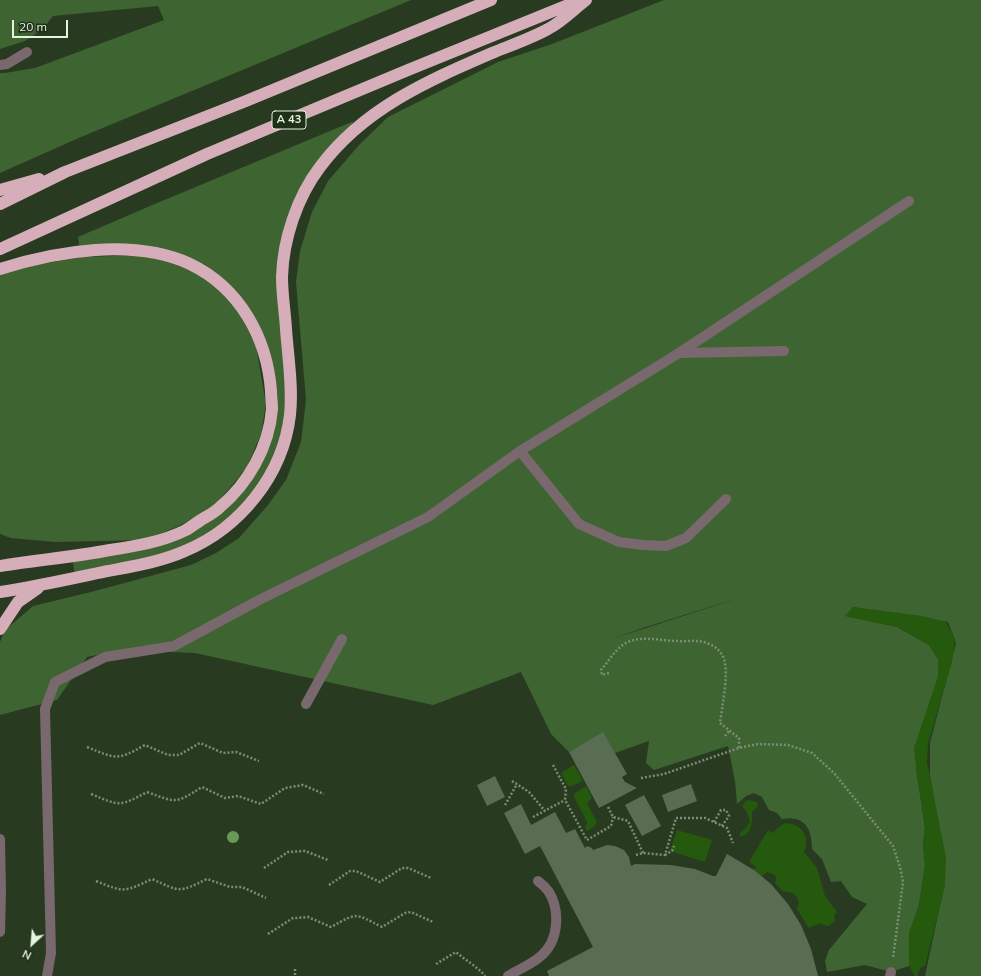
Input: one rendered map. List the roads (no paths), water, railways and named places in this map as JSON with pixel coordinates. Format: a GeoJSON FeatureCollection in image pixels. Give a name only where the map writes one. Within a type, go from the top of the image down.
{"type":"FeatureCollection","features":[{"type":"Feature","properties":{"kind":"highway"},"geometry":{"type":"LineString","coordinates":[[0,204],[66,172],[254,98],[491,0]]}},
{"type":"Feature","properties":{"kind":"highway","name":"A 43"},"geometry":{"type":"LineString","coordinates":[[0,249],[207,154],[581,0]]}},
{"type":"Feature","properties":{"kind":"highway"},"geometry":{"type":"LineString","coordinates":[[0,592],[40,586],[153,561],[184,552],[207,540],[229,525],[245,510],[273,470],[286,439],[290,413],[290,387],[282,278],[284,254],[292,220],[303,193],[319,167],[344,138],[383,106],[425,83],[549,29],[586,0]]}},
{"type":"Feature","properties":{"kind":"highway"},"geometry":{"type":"LineString","coordinates":[[0,190],[66,172]]}},
{"type":"Feature","properties":{"kind":"highway"},"geometry":{"type":"LineString","coordinates":[[0,269],[45,256],[119,249],[144,251],[167,256],[190,265],[216,280],[237,302],[251,320],[262,345],[270,375],[272,409],[266,438],[255,464],[240,487],[219,508],[187,530],[149,544],[0,566]]}},
{"type":"Feature","properties":{"kind":"highway"},"geometry":{"type":"LineString","coordinates":[[0,629],[18,602],[40,586]]}},
{"type":"Feature","properties":{"kind":"street"},"geometry":{"type":"LineString","coordinates":[[0,65],[6,64],[27,52]]}},
{"type":"Feature","properties":{"kind":"street"},"geometry":{"type":"LineString","coordinates":[[47,976],[51,953],[45,709],[55,682],[105,657],[174,646],[261,598],[428,517],[520,451],[679,353],[909,201]]}},
{"type":"Feature","properties":{"kind":"street"},"geometry":{"type":"LineString","coordinates":[[679,353],[784,351]]}},
{"type":"Feature","properties":{"kind":"street"},"geometry":{"type":"LineString","coordinates":[[520,451],[579,524],[620,542],[666,546],[686,538],[726,499]]}},
{"type":"Feature","properties":{"kind":"street"},"geometry":{"type":"LineString","coordinates":[[306,704],[342,639]]}},
{"type":"Feature","properties":{"kind":"street"},"geometry":{"type":"LineString","coordinates":[[0,839],[0,932]]}},
{"type":"Feature","properties":{"kind":"street"},"geometry":{"type":"LineString","coordinates":[[508,976],[542,956],[554,938],[556,918],[554,904],[548,891],[538,881]]}}]}
